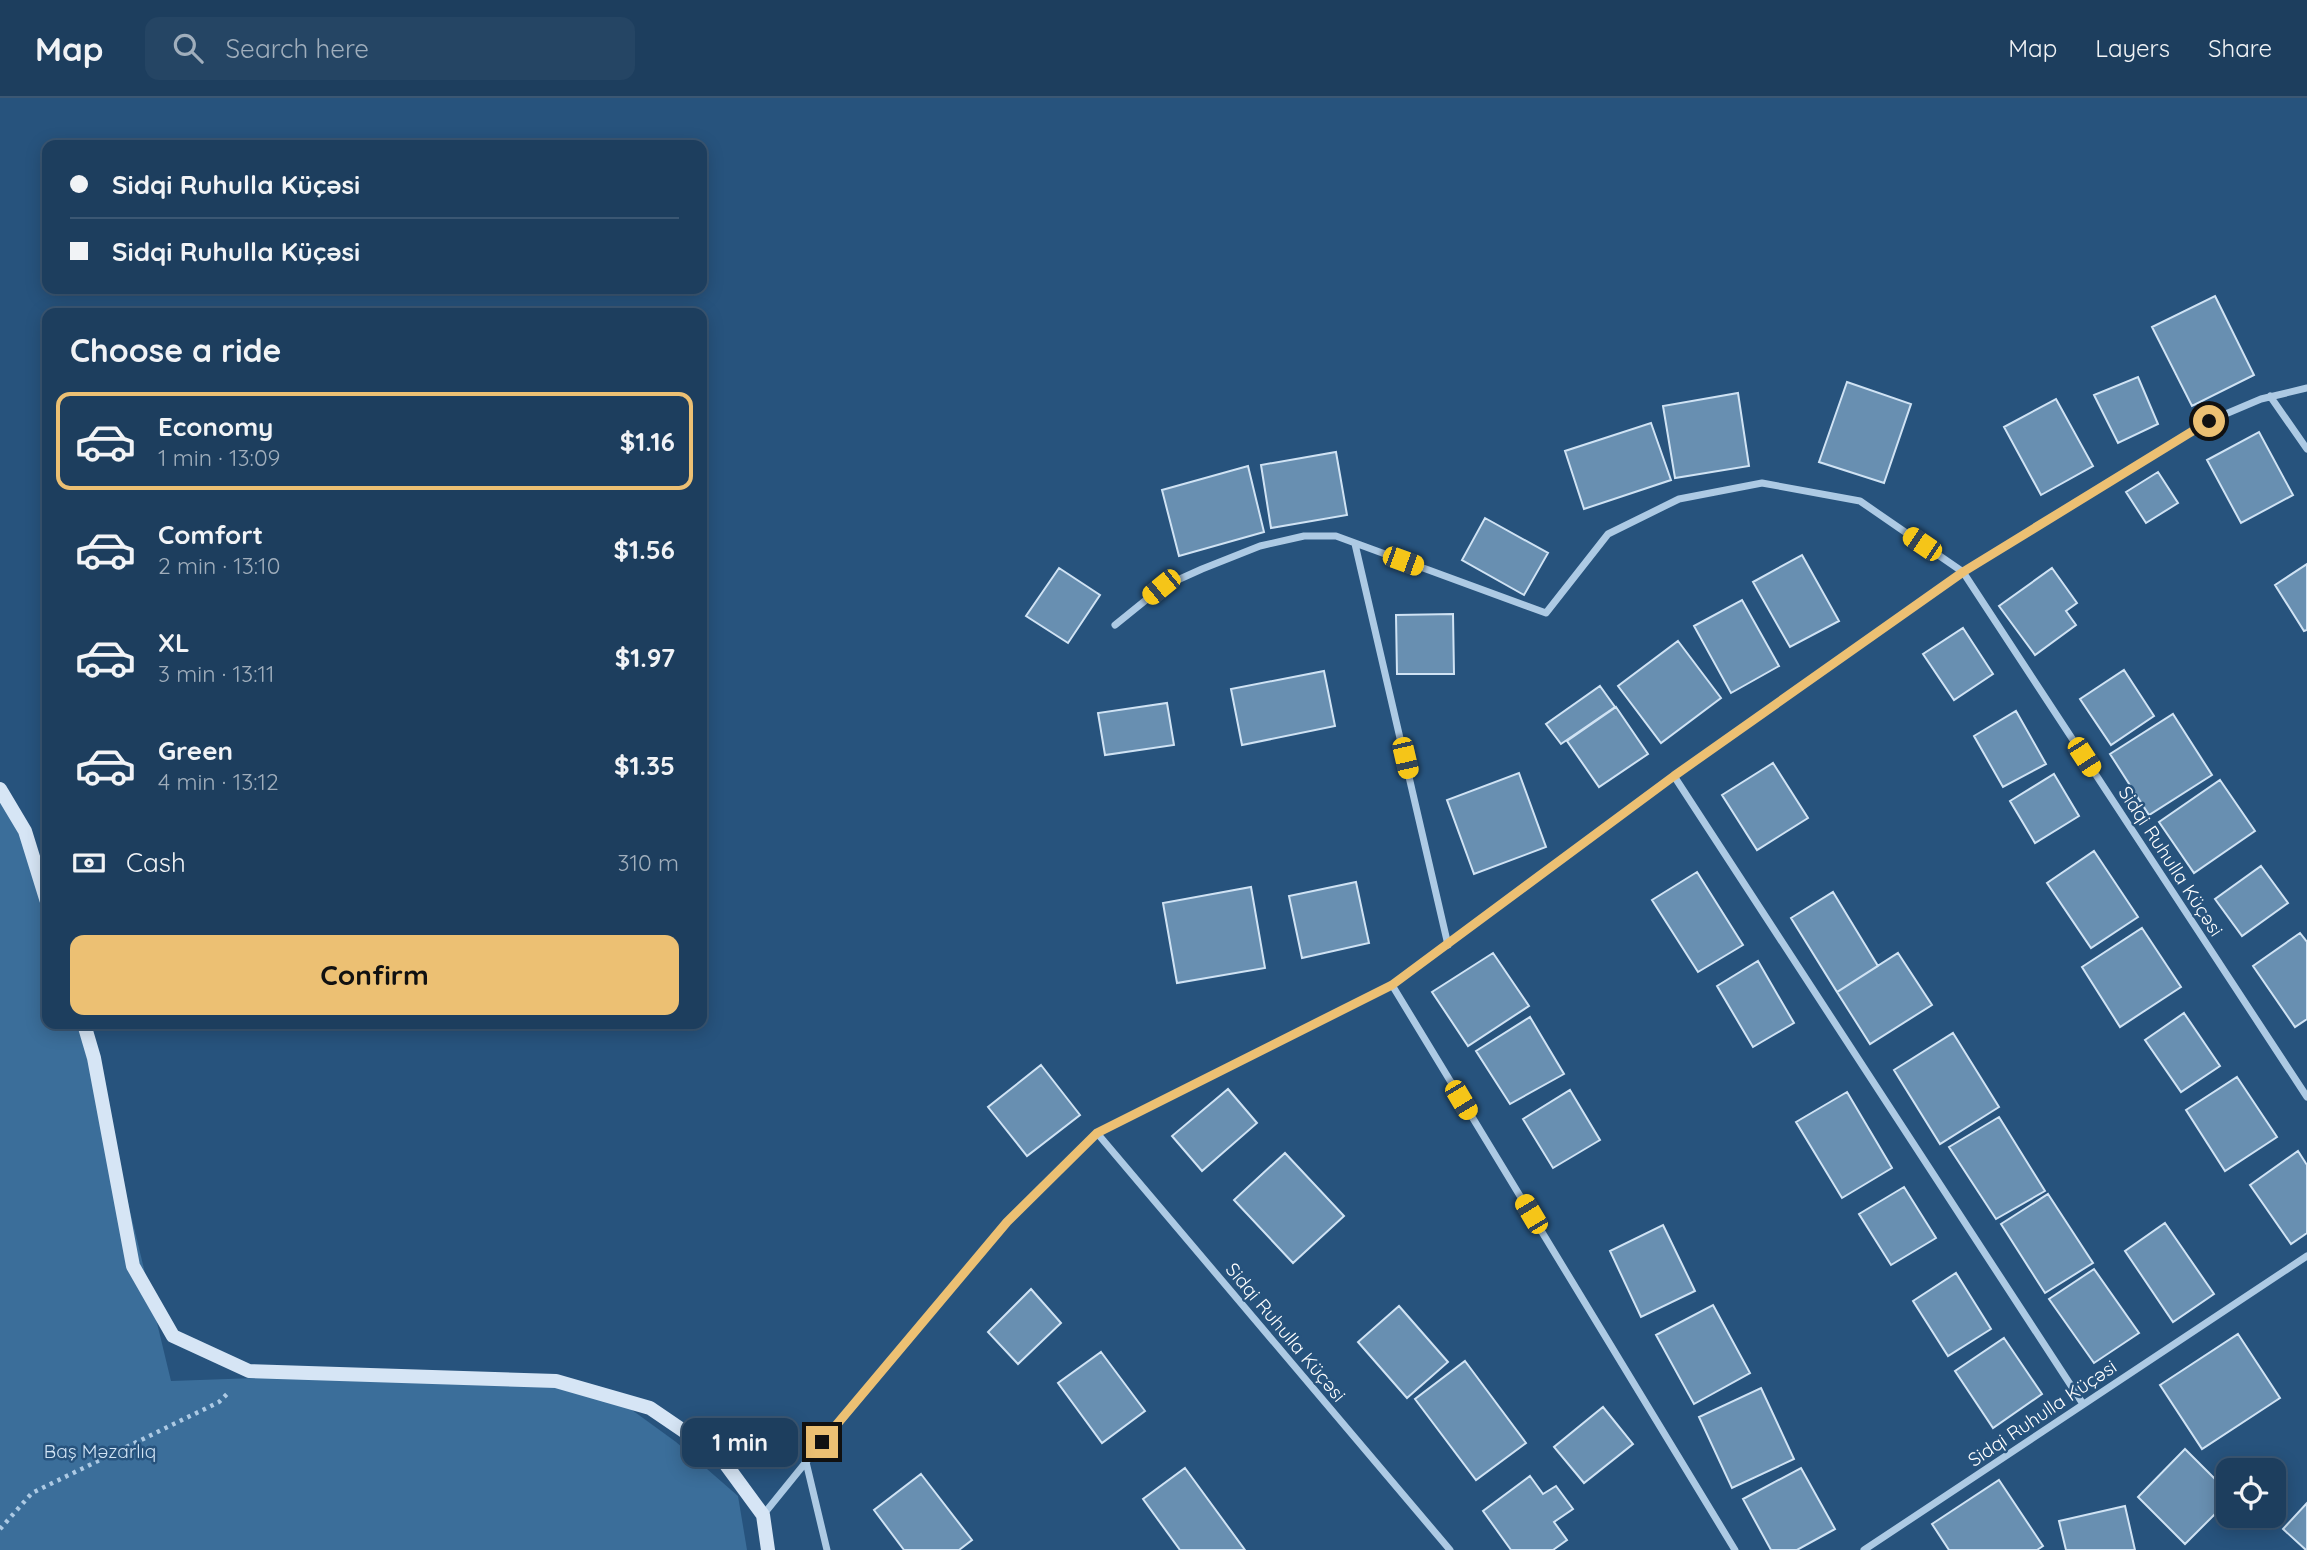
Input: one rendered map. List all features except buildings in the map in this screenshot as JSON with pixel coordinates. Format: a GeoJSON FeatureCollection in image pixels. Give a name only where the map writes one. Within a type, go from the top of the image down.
{"type":"FeatureCollection","features":[{"type":"Feature","properties":{"kind":"street"},"geometry":{"type":"LineString","coordinates":[[763,1515],[1007,1222],[1097,1133],[1392,985],[1674,776],[1963,572],[2209,421],[2270,396],[2307,388]]}},
{"type":"Feature","properties":{"kind":"street"},"geometry":{"type":"LineString","coordinates":[[2270,396],[2307,449]]}},
{"type":"Feature","properties":{"kind":"street"},"geometry":{"type":"LineString","coordinates":[[1115,625],[1161,587],[1260,546],[1304,536],[1336,536],[1546,613],[1608,534],[1679,499],[1762,483],[1860,501],[1963,572]]}},
{"type":"Feature","properties":{"kind":"street"},"geometry":{"type":"LineString","coordinates":[[1355,544],[1448,944]]}},
{"type":"Feature","properties":{"kind":"street","name":"Sidqi Ruhulla Küçəsi"},"geometry":{"type":"LineString","coordinates":[[1963,572],[2307,1097]]}},
{"type":"Feature","properties":{"kind":"street"},"geometry":{"type":"LineString","coordinates":[[1674,776],[2083,1404]]}},
{"type":"Feature","properties":{"kind":"street"},"geometry":{"type":"LineString","coordinates":[[0,789],[26,831],[42,885]]}},
{"type":"Feature","properties":{"kind":"street"},"geometry":{"type":"LineString","coordinates":[[1392,985],[1735,1550]]}},
{"type":"Feature","properties":{"kind":"street"},"geometry":{"type":"LineString","coordinates":[[85,1029],[94,1058],[133,1266],[173,1336],[249,1371],[556,1381],[650,1408],[719,1455],[763,1515],[768,1550]]}},
{"type":"Feature","properties":{"kind":"street","name":"Sidqi Ruhulla Küçəsi"},"geometry":{"type":"LineString","coordinates":[[1097,1133],[1450,1550]]}},
{"type":"Feature","properties":{"kind":"street","name":"Sidqi Ruhulla Küçəsi"},"geometry":{"type":"LineString","coordinates":[[1864,1550],[2307,1256]]}},
{"type":"Feature","properties":{"kind":"street"},"geometry":{"type":"LineString","coordinates":[[806,1462],[827,1550]]}},
{"type":"Feature","properties":{"kind":"path"},"geometry":{"type":"LineString","coordinates":[[0,1529],[32,1493],[219,1402],[249,1371]]}},
{"type":"Feature","properties":{"kind":"green space","name":"Baş Məzarlıq"},"geometry":{"type":"Polygon","coordinates":[[[0,795],[42,877],[42,1029],[86,1029],[171,1381],[419,1372],[599,1386],[676,1442],[738,1496],[747,1550],[0,1550],[0,795]]]}},
{"type":"Feature","properties":{"kind":"route"},"geometry":{"type":"LineString","coordinates":[[822,1442],[1007,1222],[1097,1133],[1392,985],[1674,776],[1963,572],[2209,421]]}}]}
